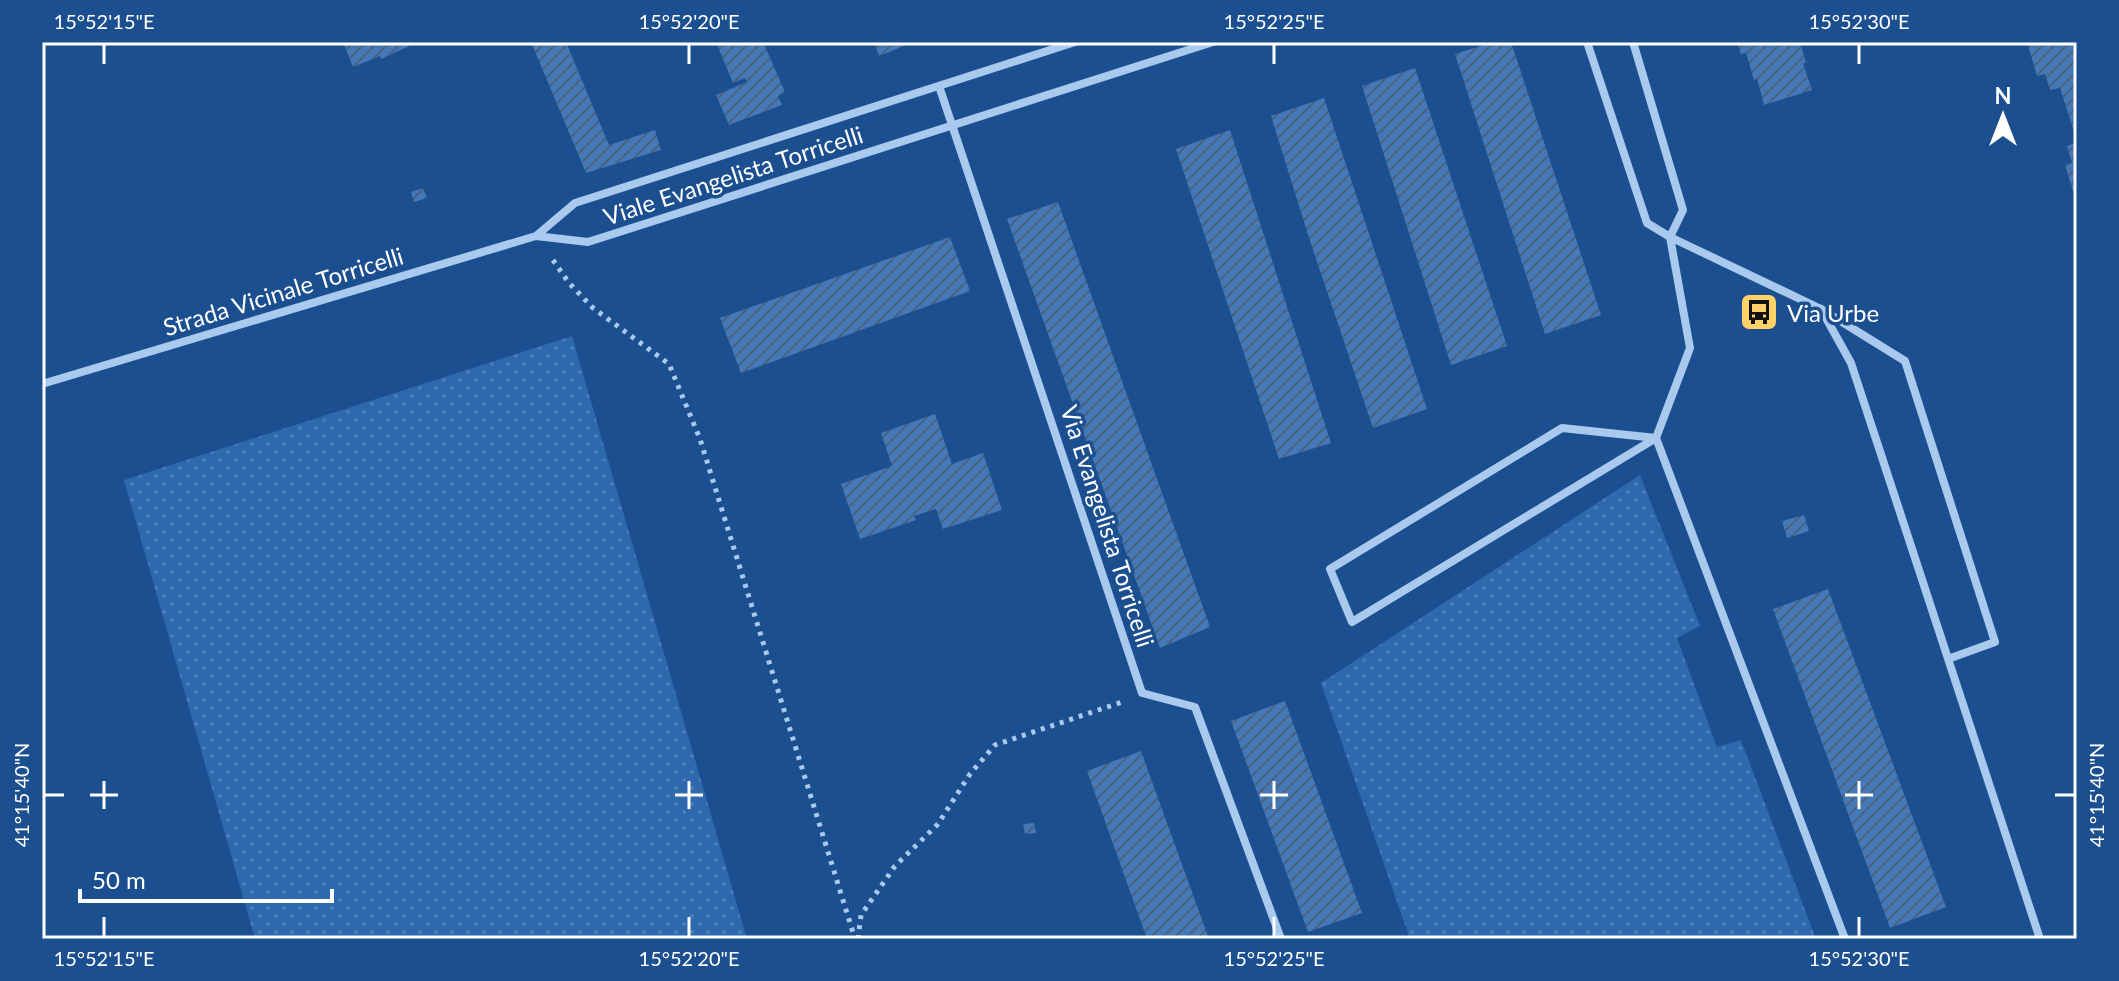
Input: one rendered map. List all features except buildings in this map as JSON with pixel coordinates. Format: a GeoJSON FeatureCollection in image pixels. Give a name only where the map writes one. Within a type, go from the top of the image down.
{"type":"FeatureCollection","features":[{"type":"Feature","properties":{"kind":"street","name":"Viale Evangelista Torricelli"},"geometry":{"type":"LineString","coordinates":[[536,236],[575,203],[1075,42]]}},
{"type":"Feature","properties":{"kind":"street","name":"Viale Evangelista Torricelli"},"geometry":{"type":"LineString","coordinates":[[536,236],[588,242],[1213,42]]}},
{"type":"Feature","properties":{"kind":"street"},"geometry":{"type":"LineString","coordinates":[[1587,42],[1647,223],[1821,309],[1905,361],[1995,642],[1948,659]]}},
{"type":"Feature","properties":{"kind":"street"},"geometry":{"type":"LineString","coordinates":[[1633,42],[1683,210],[1670,237],[1690,348],[1656,438],[1352,622],[1330,569],[1562,428],[1656,438]]}},
{"type":"Feature","properties":{"kind":"street","name":"Via Evangelista Torricelli"},"geometry":{"type":"LineString","coordinates":[[939,86],[1142,693]]}},
{"type":"Feature","properties":{"kind":"street","name":"Strada Vicinale Torricelli"},"geometry":{"type":"LineString","coordinates":[[42,384],[536,236]]}},
{"type":"Feature","properties":{"kind":"street"},"geometry":{"type":"LineString","coordinates":[[1821,309],[1851,363],[2040,939]]}},
{"type":"Feature","properties":{"kind":"street"},"geometry":{"type":"LineString","coordinates":[[1656,438],[1845,939]]}},
{"type":"Feature","properties":{"kind":"street"},"geometry":{"type":"LineString","coordinates":[[1142,693],[1195,707],[1281,939]]}},
{"type":"Feature","properties":{"kind":"path"},"geometry":{"type":"LineString","coordinates":[[536,236],[569,283],[593,308],[669,364],[700,439],[857,939]]}},
{"type":"Feature","properties":{"kind":"path"},"geometry":{"type":"LineString","coordinates":[[857,939],[861,915],[895,866],[938,824],[970,774],[995,745],[1142,693]]}},
{"type":"Feature","properties":{"kind":"shaded area"},"geometry":{"type":"Polygon","coordinates":[[[572,336],[747,939],[255,939],[124,480],[572,336]]]}},
{"type":"Feature","properties":{"kind":"shaded area"},"geometry":{"type":"Polygon","coordinates":[[[1640,475],[1700,626],[1677,638],[1717,747],[1741,740],[1816,939],[1410,939],[1321,683],[1640,475]]]}},
{"type":"Feature","properties":{"kind":"place","name":"Via Urbe"},"geometry":{"type":"Point","coordinates":[1759,312]}}]}
